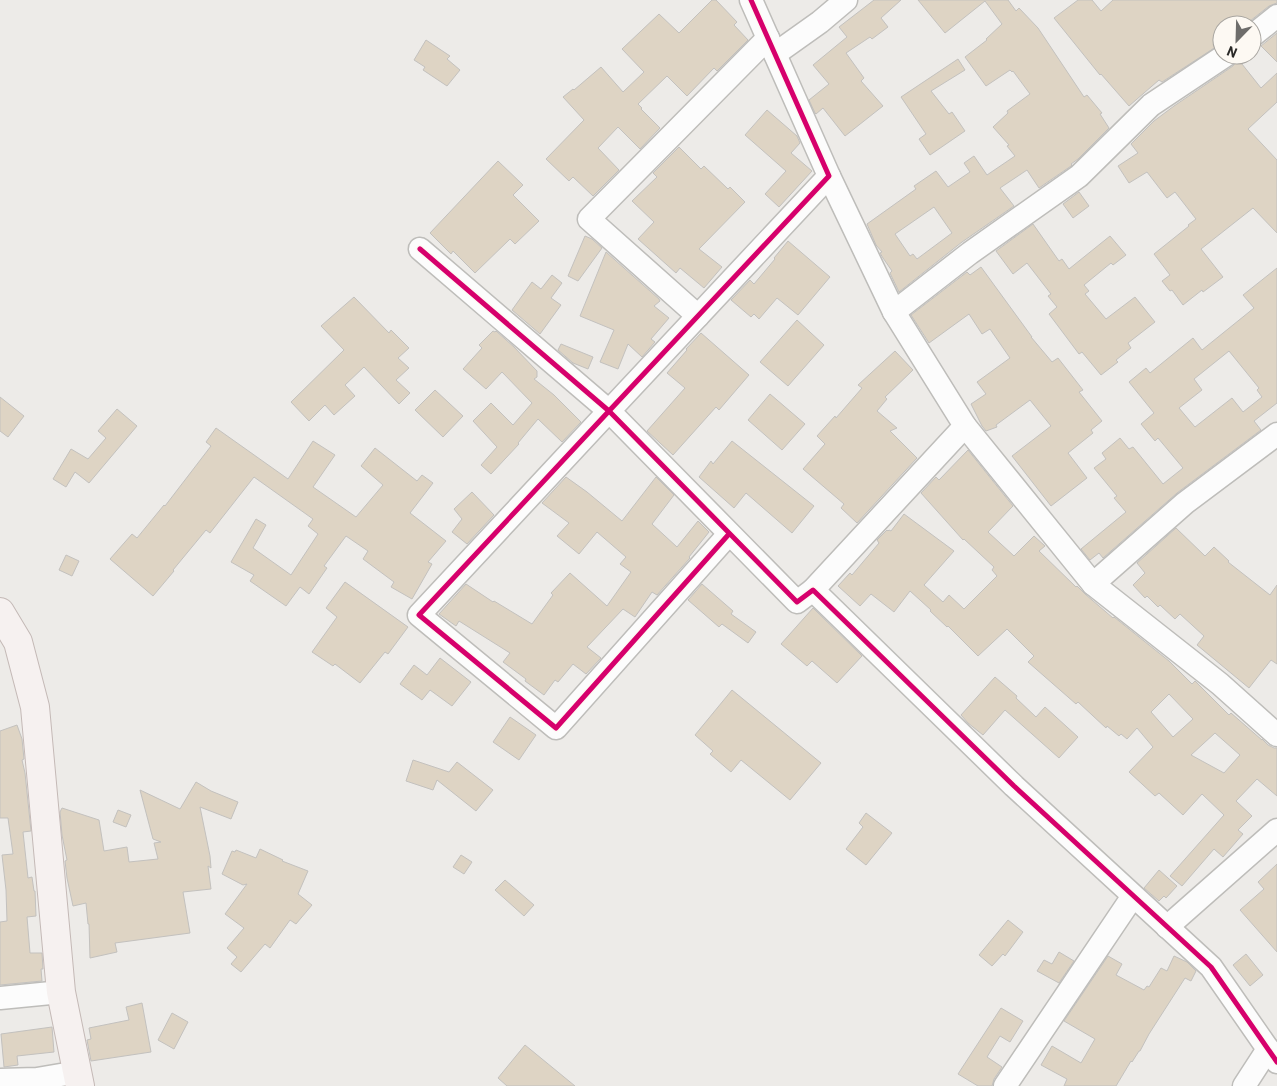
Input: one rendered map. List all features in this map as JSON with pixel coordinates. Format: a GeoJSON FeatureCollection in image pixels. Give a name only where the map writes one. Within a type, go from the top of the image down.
{"type":"FeatureCollection","features":[{"type":"Feature","properties":{"kind":"main road"},"geometry":{"type":"LineString","coordinates":[[0,612],[18,642],[35,707],[61,992],[79,1079]]}},
{"type":"Feature","properties":{"kind":"street"},"geometry":{"type":"LineString","coordinates":[[751,0],[830,176],[894,312],[965,426],[1093,584],[1220,684],[1277,735]]}},
{"type":"Feature","properties":{"kind":"street"},"geometry":{"type":"LineString","coordinates":[[698,316],[588,219],[772,46],[820,22],[846,0]]}},
{"type":"Feature","properties":{"kind":"street"},"geometry":{"type":"LineString","coordinates":[[1262,28],[1277,16]]}},
{"type":"Feature","properties":{"kind":"street"},"geometry":{"type":"LineString","coordinates":[[894,312],[970,253],[1079,176],[1151,105],[1212,64]]}},
{"type":"Feature","properties":{"kind":"street"},"geometry":{"type":"LineString","coordinates":[[729,534],[556,728],[419,614],[830,176]]}},
{"type":"Feature","properties":{"kind":"street"},"geometry":{"type":"LineString","coordinates":[[420,249],[609,411],[797,602],[813,590],[965,426]]}},
{"type":"Feature","properties":{"kind":"street"},"geometry":{"type":"LineString","coordinates":[[1093,584],[1185,503],[1277,434]]}},
{"type":"Feature","properties":{"kind":"street"},"geometry":{"type":"LineString","coordinates":[[813,590],[1014,786],[1211,967],[1272,1056],[1244,1086]]}},
{"type":"Feature","properties":{"kind":"street"},"geometry":{"type":"LineString","coordinates":[[1167,927],[1277,830]]}},
{"type":"Feature","properties":{"kind":"street"},"geometry":{"type":"LineString","coordinates":[[1005,1086],[1133,896]]}},
{"type":"Feature","properties":{"kind":"street"},"geometry":{"type":"LineString","coordinates":[[0,998],[61,992]]}},
{"type":"Feature","properties":{"kind":"street"},"geometry":{"type":"LineString","coordinates":[[0,1080],[79,1079]]}},
{"type":"Feature","properties":{"kind":"building"},"geometry":{"type":"Polygon","coordinates":[[[712,0],[716,0],[737,22],[734,25],[748,40],[717,71],[714,68],[687,96],[667,76],[638,104],[660,128],[640,149],[618,127],[598,148],[619,170],[593,196],[573,177],[569,181],[546,159],[584,120],[563,97],[601,67],[623,92],[644,72],[622,49],[659,14],[679,33],[712,0]]]}},
{"type":"Feature","properties":{"kind":"building"},"geometry":{"type":"Polygon","coordinates":[[[874,0],[901,0],[881,18],[888,27],[872,39],[870,37],[846,53],[864,78],[861,81],[883,106],[845,136],[823,108],[815,113],[809,100],[829,84],[813,65],[847,37],[839,27],[874,0]]]}},
{"type":"Feature","properties":{"kind":"building"},"geometry":{"type":"Polygon","coordinates":[[[918,0],[1008,0],[1016,11],[1019,8],[1038,28],[1084,97],[1087,95],[1102,113],[1100,114],[1109,128],[1071,166],[1039,188],[1027,170],[1000,188],[1014,206],[962,242],[899,292],[890,273],[892,271],[880,253],[882,252],[876,245],[867,224],[916,189],[914,186],[936,171],[948,187],[970,172],[964,163],[974,156],[987,175],[1015,156],[1007,146],[1009,145],[993,127],[1008,113],[1007,111],[1030,94],[1013,71],[1010,70],[986,86],[965,57],[987,40],[1002,24],[985,1],[945,33],[918,0]],[[934,207],[895,234],[910,256],[913,254],[917,259],[952,233],[934,207]]]}},
{"type":"Feature","properties":{"kind":"building"},"geometry":{"type":"Polygon","coordinates":[[[1078,0],[1092,0],[1101,11],[1113,0],[1277,0],[1277,3],[1269,6],[1258,15],[1212,15],[1212,50],[1162,82],[1159,80],[1129,106],[1100,75],[1054,18],[1078,0]]]}},
{"type":"Feature","properties":{"kind":"building"},"geometry":{"type":"Polygon","coordinates":[[[1277,33],[1277,62],[1262,47],[1277,33]]]}},
{"type":"Feature","properties":{"kind":"building"},"geometry":{"type":"Polygon","coordinates":[[[426,40],[450,56],[447,59],[460,70],[447,86],[423,70],[425,67],[414,60],[426,40]]]}},
{"type":"Feature","properties":{"kind":"building"},"geometry":{"type":"Polygon","coordinates":[[[958,59],[965,70],[931,91],[949,114],[952,112],[965,131],[930,155],[919,139],[926,134],[901,97],[958,59]]]}},
{"type":"Feature","properties":{"kind":"building"},"geometry":{"type":"Polygon","coordinates":[[[1243,65],[1261,88],[1277,73],[1277,102],[1248,129],[1277,160],[1277,233],[1253,208],[1201,249],[1223,277],[1183,305],[1172,290],[1170,291],[1162,281],[1170,275],[1154,254],[1196,219],[1175,192],[1167,198],[1147,172],[1129,183],[1118,166],[1138,153],[1131,144],[1154,121],[1233,66],[1243,65]]]}},
{"type":"Feature","properties":{"kind":"building"},"geometry":{"type":"Polygon","coordinates":[[[767,110],[797,136],[800,143],[791,153],[812,171],[779,207],[765,194],[786,171],[745,135],[767,110]]]}},
{"type":"Feature","properties":{"kind":"building"},"geometry":{"type":"Polygon","coordinates":[[[679,147],[701,169],[704,166],[745,202],[699,249],[722,267],[704,288],[680,268],[676,273],[638,239],[654,222],[632,201],[657,177],[653,173],[679,147]]]}},
{"type":"Feature","properties":{"kind":"building"},"geometry":{"type":"Polygon","coordinates":[[[498,161],[523,185],[513,195],[539,221],[515,244],[510,239],[475,273],[453,251],[451,254],[430,233],[498,161]]]}},
{"type":"Feature","properties":{"kind":"building"},"geometry":{"type":"Polygon","coordinates":[[[1079,192],[1089,206],[1073,218],[1063,204],[1079,192]]]}},
{"type":"Feature","properties":{"kind":"building"},"geometry":{"type":"Polygon","coordinates":[[[1033,224],[1059,261],[1062,259],[1069,269],[1110,236],[1126,255],[1113,265],[1111,263],[1084,285],[1089,291],[1085,294],[1106,319],[1135,297],[1155,322],[1128,343],[1131,348],[1116,360],[1118,362],[1101,375],[1082,352],[1079,354],[1049,314],[1057,307],[1048,296],[1051,294],[1027,263],[1013,274],[996,251],[1033,224]]]}},
{"type":"Feature","properties":{"kind":"building"},"geometry":{"type":"Polygon","coordinates":[[[585,236],[592,239],[602,248],[578,281],[568,276],[585,236]]]}},
{"type":"Feature","properties":{"kind":"building"},"geometry":{"type":"Polygon","coordinates":[[[788,241],[830,277],[798,315],[777,298],[759,319],[754,314],[751,317],[731,300],[750,280],[754,284],[788,241]]]}},
{"type":"Feature","properties":{"kind":"building"},"geometry":{"type":"Polygon","coordinates":[[[606,252],[659,299],[660,301],[654,306],[669,318],[651,339],[655,342],[642,357],[628,344],[618,369],[600,362],[614,330],[580,316],[606,252]]]}},
{"type":"Feature","properties":{"kind":"building"},"geometry":{"type":"Polygon","coordinates":[[[981,267],[1031,337],[1052,362],[1058,358],[1083,390],[1079,392],[1102,421],[1091,430],[1093,433],[1068,453],[1087,478],[1051,506],[1012,456],[1051,426],[1030,400],[996,425],[997,427],[986,431],[971,404],[986,394],[977,382],[1010,358],[990,329],[982,334],[969,314],[929,343],[911,315],[967,272],[970,275],[981,267]]]}},
{"type":"Feature","properties":{"kind":"building"},"geometry":{"type":"Polygon","coordinates":[[[1277,268],[1277,403],[1254,421],[1261,430],[1177,493],[1103,558],[1099,553],[1090,560],[1081,549],[1126,512],[1114,498],[1117,496],[1094,468],[1106,459],[1102,453],[1120,438],[1129,449],[1133,447],[1163,484],[1183,468],[1158,438],[1155,441],[1141,424],[1154,413],[1129,382],[1146,368],[1150,373],[1193,338],[1202,350],[1254,308],[1243,295],[1277,268]],[[1229,351],[1194,379],[1202,390],[1179,408],[1195,427],[1232,398],[1243,412],[1262,397],[1257,390],[1259,388],[1229,351]]]}},
{"type":"Feature","properties":{"kind":"building"},"geometry":{"type":"Polygon","coordinates":[[[552,275],[562,283],[551,298],[561,305],[540,334],[512,310],[532,282],[541,289],[552,275]]]}},
{"type":"Feature","properties":{"kind":"building"},"geometry":{"type":"Polygon","coordinates":[[[354,297],[389,333],[391,330],[409,348],[398,358],[409,368],[396,380],[410,393],[399,404],[364,367],[345,385],[355,396],[334,415],[325,405],[309,421],[291,402],[344,350],[321,326],[354,297]]]}},
{"type":"Feature","properties":{"kind":"building"},"geometry":{"type":"Polygon","coordinates":[[[797,320],[824,345],[788,386],[760,362],[797,320]]]}},
{"type":"Feature","properties":{"kind":"building"},"geometry":{"type":"Polygon","coordinates":[[[493,331],[496,331],[514,347],[537,371],[537,377],[534,379],[554,395],[581,422],[562,442],[538,419],[519,444],[491,474],[481,465],[497,447],[473,421],[491,403],[513,425],[532,403],[502,372],[486,389],[463,369],[482,348],[479,345],[493,331]]]}},
{"type":"Feature","properties":{"kind":"building"},"geometry":{"type":"Polygon","coordinates":[[[701,333],[749,375],[719,410],[716,407],[673,455],[647,431],[685,388],[667,373],[701,333]]]}},
{"type":"Feature","properties":{"kind":"building"},"geometry":{"type":"Polygon","coordinates":[[[561,344],[593,357],[588,369],[573,363],[558,350],[561,344]]]}},
{"type":"Feature","properties":{"kind":"building"},"geometry":{"type":"Polygon","coordinates":[[[895,351],[913,370],[885,397],[887,399],[877,411],[897,428],[890,431],[917,458],[857,523],[841,508],[844,504],[803,469],[825,444],[817,436],[835,416],[836,418],[862,388],[858,385],[895,351]]]}},
{"type":"Feature","properties":{"kind":"building"},"geometry":{"type":"Polygon","coordinates":[[[435,390],[463,416],[443,437],[415,410],[435,390]]]}},
{"type":"Feature","properties":{"kind":"building"},"geometry":{"type":"Polygon","coordinates":[[[770,394],[805,424],[782,450],[748,420],[770,394]]]}},
{"type":"Feature","properties":{"kind":"building"},"geometry":{"type":"Polygon","coordinates":[[[0,397],[24,416],[8,437],[0,431],[0,397]]]}},
{"type":"Feature","properties":{"kind":"building"},"geometry":{"type":"Polygon","coordinates":[[[117,409],[137,426],[89,483],[75,472],[66,487],[53,479],[71,449],[88,459],[106,438],[98,431],[117,409]]]}},
{"type":"Feature","properties":{"kind":"building"},"geometry":{"type":"Polygon","coordinates":[[[216,428],[288,479],[313,441],[335,455],[313,487],[356,517],[383,485],[361,466],[375,448],[417,481],[422,475],[433,483],[410,513],[446,541],[428,562],[432,564],[412,599],[391,587],[394,582],[363,559],[368,551],[346,536],[324,566],[327,568],[309,594],[300,587],[286,606],[250,581],[254,575],[231,562],[256,519],[266,525],[253,548],[291,575],[318,534],[308,526],[313,519],[254,477],[210,533],[206,530],[153,596],[110,559],[132,534],[137,538],[165,506],[211,446],[206,442],[216,428]]]}},
{"type":"Feature","properties":{"kind":"building"},"geometry":{"type":"Polygon","coordinates":[[[732,441],[814,506],[792,533],[746,493],[734,508],[699,477],[711,461],[713,464],[732,441]]]}},
{"type":"Feature","properties":{"kind":"building"},"geometry":{"type":"Polygon","coordinates":[[[968,450],[1013,506],[988,532],[1014,556],[1034,536],[1045,546],[1039,551],[1076,587],[1169,661],[1192,684],[1195,681],[1229,715],[1231,713],[1268,745],[1277,748],[1277,796],[1257,779],[1236,801],[1252,816],[1238,830],[1243,834],[1223,857],[1214,849],[1182,886],[1170,876],[1224,815],[1202,794],[1183,815],[1159,793],[1155,796],[1129,772],[1153,747],[1137,728],[1127,739],[1121,734],[1119,736],[1107,726],[1106,728],[1078,702],[1076,704],[1028,662],[1034,656],[1007,629],[978,656],[910,591],[894,612],[871,594],[860,606],[838,586],[850,573],[852,575],[879,543],[877,540],[887,530],[891,531],[904,514],[954,551],[924,585],[943,602],[949,595],[964,609],[997,576],[992,570],[994,567],[963,540],[921,493],[936,477],[939,480],[968,450]],[[1169,694],[1151,712],[1173,737],[1193,719],[1169,694]],[[1215,733],[1191,755],[1224,773],[1240,755],[1215,733]]]}},
{"type":"Feature","properties":{"kind":"building"},"geometry":{"type":"Polygon","coordinates":[[[566,477],[622,521],[656,477],[674,495],[652,524],[677,547],[698,521],[709,532],[690,558],[657,595],[652,592],[635,617],[623,609],[587,647],[601,658],[586,674],[573,664],[558,682],[555,680],[544,695],[503,662],[510,653],[459,621],[456,626],[439,614],[466,584],[532,624],[553,595],[551,593],[570,573],[607,606],[631,572],[620,564],[626,557],[597,532],[579,554],[557,536],[569,523],[542,503],[566,477]]]}},
{"type":"Feature","properties":{"kind":"building"},"geometry":{"type":"Polygon","coordinates":[[[472,492],[494,515],[467,544],[452,532],[462,519],[454,509],[472,492]]]}},
{"type":"Feature","properties":{"kind":"building"},"geometry":{"type":"Polygon","coordinates":[[[1176,528],[1205,556],[1214,547],[1228,562],[1270,595],[1277,585],[1277,664],[1271,660],[1249,688],[1197,645],[1204,636],[1180,614],[1175,619],[1160,605],[1158,607],[1147,596],[1145,598],[1133,585],[1145,573],[1137,563],[1176,528]]]}},
{"type":"Feature","properties":{"kind":"building"},"geometry":{"type":"Polygon","coordinates":[[[66,555],[79,561],[72,576],[59,570],[66,555]]]}},
{"type":"Feature","properties":{"kind":"building"},"geometry":{"type":"Polygon","coordinates":[[[345,582],[408,627],[388,654],[385,652],[360,683],[335,664],[333,666],[312,652],[337,617],[326,608],[345,582]]]}},
{"type":"Feature","properties":{"kind":"building"},"geometry":{"type":"Polygon","coordinates":[[[702,584],[733,611],[731,614],[756,632],[748,643],[722,624],[719,627],[688,600],[702,584]]]}},
{"type":"Feature","properties":{"kind":"building"},"geometry":{"type":"Polygon","coordinates":[[[813,608],[862,656],[837,683],[812,661],[807,666],[781,644],[813,608]]]}},
{"type":"Feature","properties":{"kind":"building"},"geometry":{"type":"Polygon","coordinates":[[[440,658],[471,682],[452,706],[430,690],[422,700],[400,684],[414,665],[427,675],[440,658]]]}},
{"type":"Feature","properties":{"kind":"building"},"geometry":{"type":"Polygon","coordinates":[[[995,677],[1017,696],[1016,698],[1036,717],[1045,707],[1078,737],[1059,758],[1005,710],[983,735],[961,715],[995,677]]]}},
{"type":"Feature","properties":{"kind":"building"},"geometry":{"type":"Polygon","coordinates":[[[732,690],[821,763],[790,800],[741,760],[731,772],[710,754],[713,751],[695,735],[732,690]]]}},
{"type":"Feature","properties":{"kind":"building"},"geometry":{"type":"Polygon","coordinates":[[[510,717],[536,735],[519,760],[493,742],[510,717]]]}},
{"type":"Feature","properties":{"kind":"building"},"geometry":{"type":"Polygon","coordinates":[[[17,725],[22,739],[24,759],[22,760],[31,831],[23,832],[28,878],[32,877],[35,891],[36,916],[27,917],[30,953],[42,953],[43,969],[41,969],[42,981],[0,985],[0,922],[7,921],[2,855],[13,854],[8,818],[0,818],[0,731],[17,725]]]}},
{"type":"Feature","properties":{"kind":"building"},"geometry":{"type":"Polygon","coordinates":[[[413,760],[449,772],[457,762],[493,790],[476,811],[437,780],[433,790],[406,781],[413,760]]]}},
{"type":"Feature","properties":{"kind":"building"},"geometry":{"type":"Polygon","coordinates":[[[196,782],[211,791],[238,802],[231,819],[200,807],[210,856],[211,868],[208,866],[211,889],[183,892],[190,933],[115,943],[117,952],[90,958],[86,903],[73,906],[67,878],[65,861],[67,860],[60,812],[62,808],[99,820],[104,851],[127,847],[129,862],[158,859],[154,843],[161,842],[153,839],[140,790],[180,809],[196,782]]]}},
{"type":"Feature","properties":{"kind":"building"},"geometry":{"type":"Polygon","coordinates":[[[118,810],[131,815],[126,827],[113,822],[118,810]]]}},
{"type":"Feature","properties":{"kind":"building"},"geometry":{"type":"Polygon","coordinates":[[[866,813],[892,833],[866,865],[846,849],[863,827],[859,823],[866,813]]]}},
{"type":"Feature","properties":{"kind":"building"},"geometry":{"type":"Polygon","coordinates":[[[260,849],[282,861],[308,871],[298,894],[312,905],[296,924],[290,920],[270,948],[265,944],[241,972],[231,964],[237,957],[227,948],[244,928],[225,914],[247,884],[243,885],[222,874],[232,851],[235,852],[236,850],[256,858],[260,849]]]}},
{"type":"Feature","properties":{"kind":"building"},"geometry":{"type":"Polygon","coordinates":[[[461,855],[472,862],[464,874],[453,867],[461,855]]]}},
{"type":"Feature","properties":{"kind":"building"},"geometry":{"type":"Polygon","coordinates":[[[1277,864],[1277,952],[1240,910],[1264,889],[1258,882],[1277,864]]]}},
{"type":"Feature","properties":{"kind":"building"},"geometry":{"type":"Polygon","coordinates":[[[1159,870],[1177,886],[1166,898],[1164,896],[1159,901],[1144,888],[1159,870]]]}},
{"type":"Feature","properties":{"kind":"building"},"geometry":{"type":"Polygon","coordinates":[[[505,880],[534,905],[524,916],[495,890],[505,880]]]}},
{"type":"Feature","properties":{"kind":"building"},"geometry":{"type":"Polygon","coordinates":[[[1008,920],[1023,932],[1005,956],[1003,954],[992,966],[979,955],[1008,920]]]}},
{"type":"Feature","properties":{"kind":"building"},"geometry":{"type":"Polygon","coordinates":[[[1059,952],[1074,961],[1059,983],[1037,971],[1044,960],[1052,964],[1059,952]]]}},
{"type":"Feature","properties":{"kind":"building"},"geometry":{"type":"Polygon","coordinates":[[[1246,954],[1263,975],[1250,986],[1233,965],[1246,954]]]}},
{"type":"Feature","properties":{"kind":"building"},"geometry":{"type":"Polygon","coordinates":[[[1108,956],[1122,964],[1116,975],[1144,990],[1147,986],[1149,987],[1161,968],[1167,971],[1174,956],[1187,962],[1196,971],[1191,981],[1185,978],[1116,1086],[1064,1086],[1067,1079],[1041,1065],[1052,1046],[1081,1063],[1095,1039],[1064,1021],[1108,956]]]}},
{"type":"Feature","properties":{"kind":"building"},"geometry":{"type":"Polygon","coordinates":[[[142,1003],[151,1052],[91,1061],[87,1040],[91,1039],[89,1028],[129,1020],[126,1007],[142,1003]]]}},
{"type":"Feature","properties":{"kind":"building"},"geometry":{"type":"Polygon","coordinates":[[[1001,1008],[1023,1021],[1010,1042],[1000,1036],[987,1057],[1002,1067],[992,1086],[978,1086],[958,1074],[1001,1008]]]}},
{"type":"Feature","properties":{"kind":"building"},"geometry":{"type":"Polygon","coordinates":[[[172,1013],[188,1022],[174,1049],[158,1040],[172,1013]]]}},
{"type":"Feature","properties":{"kind":"building"},"geometry":{"type":"Polygon","coordinates":[[[52,1027],[54,1052],[17,1056],[18,1065],[4,1067],[1,1034],[52,1027]]]}},
{"type":"Feature","properties":{"kind":"building"},"geometry":{"type":"Polygon","coordinates":[[[525,1045],[575,1086],[507,1086],[498,1078],[525,1045]]]}},
{"type":"Feature","properties":{"kind":"cycle path"},"geometry":{"type":"LineString","coordinates":[[751,0],[829,176],[609,411],[797,602],[813,590],[1014,786],[1211,967],[1277,1062]]}},
{"type":"Feature","properties":{"kind":"cycle path"},"geometry":{"type":"LineString","coordinates":[[420,249],[609,411],[419,615],[556,728],[729,534]]}}]}
